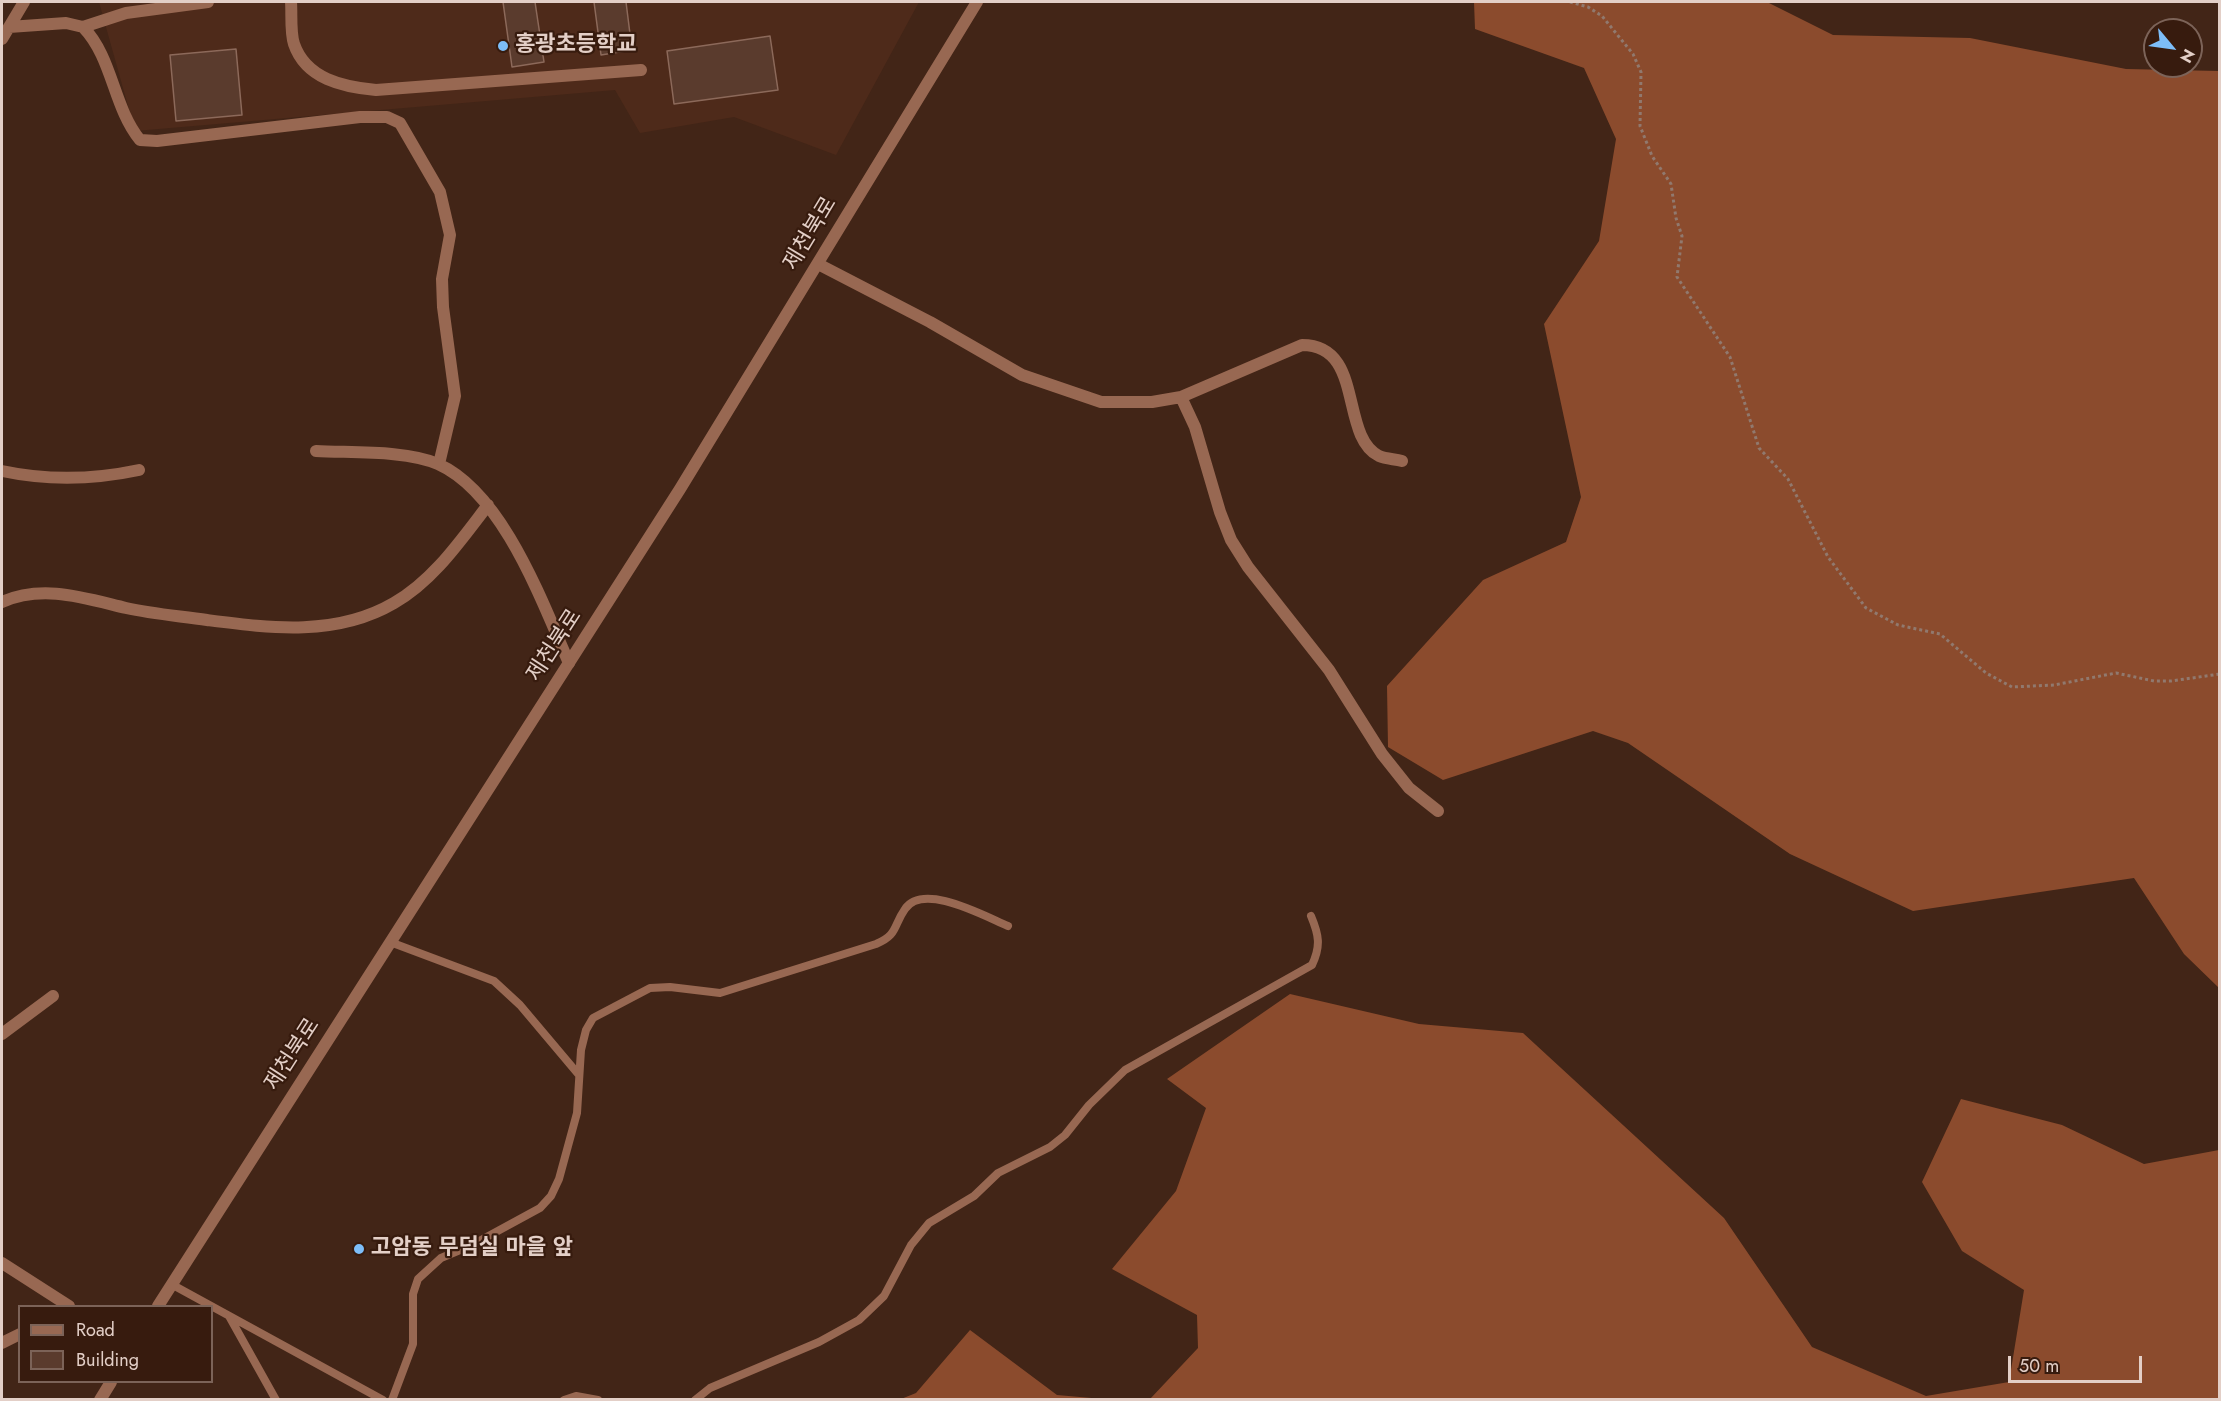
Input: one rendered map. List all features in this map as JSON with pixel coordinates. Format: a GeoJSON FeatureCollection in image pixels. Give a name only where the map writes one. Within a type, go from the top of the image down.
{"type":"FeatureCollection","features":[{"type":"Feature","properties":{"kind":"street"},"geometry":{"type":"LineString","coordinates":[[2,39],[24,2]]}},
{"type":"Feature","properties":{"kind":"street"},"geometry":{"type":"LineString","coordinates":[[9,27],[66,23],[83,27],[126,13],[208,2]]}},
{"type":"Feature","properties":{"kind":"street"},"geometry":{"type":"LineString","coordinates":[[291,2],[293,43],[302,59],[315,73],[350,88],[376,90],[641,70]]}},
{"type":"Feature","properties":{"kind":"street","name":"제천북로"},"geometry":{"type":"LineString","coordinates":[[159,1305],[681,489],[977,2]]}},
{"type":"Feature","properties":{"kind":"street"},"geometry":{"type":"LineString","coordinates":[[83,27],[92,36],[131,129],[140,140],[202,136],[360,117],[387,117],[400,123],[440,192],[450,235],[442,279],[455,396],[439,464]]}},
{"type":"Feature","properties":{"kind":"street"},"geometry":{"type":"LineString","coordinates":[[818,264],[930,322],[1022,375],[1101,402],[1152,402],[1181,397],[1302,345],[1318,345],[1328,350],[1339,365],[1368,445],[1378,455],[1402,461]]}},
{"type":"Feature","properties":{"kind":"street"},"geometry":{"type":"LineString","coordinates":[[1181,397],[1195,427],[1220,512],[1232,540],[1248,567],[1329,670],[1382,753],[1409,788],[1438,811]]}},
{"type":"Feature","properties":{"kind":"street"},"geometry":{"type":"LineString","coordinates":[[316,451],[409,457],[439,464],[467,485],[488,505],[524,562],[569,663]]}},
{"type":"Feature","properties":{"kind":"street"},"geometry":{"type":"LineString","coordinates":[[2,471],[39,478],[75,480],[139,470]]}},
{"type":"Feature","properties":{"kind":"street"},"geometry":{"type":"LineString","coordinates":[[2,602],[19,594],[43,592],[141,611],[256,626],[307,629],[345,624],[394,603],[439,566],[488,505]]}},
{"type":"Feature","properties":{"kind":"street"},"geometry":{"type":"LineString","coordinates":[[2,1035],[53,996]]}},
{"type":"Feature","properties":{"kind":"street"},"geometry":{"type":"LineString","coordinates":[[2,1263],[67,1305]]}},
{"type":"Feature","properties":{"kind":"street"},"geometry":{"type":"LineString","coordinates":[[2,1343],[18,1335]]}},
{"type":"Feature","properties":{"kind":"street"},"geometry":{"type":"LineString","coordinates":[[100,1400],[110,1383]]}},
{"type":"Feature","properties":{"kind":"lane"},"geometry":{"type":"LineString","coordinates":[[392,1400],[413,1344],[413,1294],[418,1279],[441,1258],[472,1245],[540,1208],[551,1196],[559,1179],[577,1113],[579,1075],[586,1030],[593,1018],[650,988],[670,987],[720,993],[876,944],[889,938],[905,909],[914,900],[926,897],[942,900],[1008,926]]}},
{"type":"Feature","properties":{"kind":"lane"},"geometry":{"type":"LineString","coordinates":[[695,1400],[710,1388],[819,1342],[859,1320],[884,1296],[911,1245],[929,1223],[974,1196],[998,1173],[1058,1141],[1089,1105],[1125,1070],[1312,965],[1320,949],[1318,933],[1311,916]]}},
{"type":"Feature","properties":{"kind":"lane"},"geometry":{"type":"LineString","coordinates":[[390,942],[494,981],[520,1005],[579,1075]]}},
{"type":"Feature","properties":{"kind":"lane"},"geometry":{"type":"LineString","coordinates":[[171,1284],[209,1305]]}},
{"type":"Feature","properties":{"kind":"lane"},"geometry":{"type":"LineString","coordinates":[[213,1307],[383,1400]]}},
{"type":"Feature","properties":{"kind":"lane"},"geometry":{"type":"LineString","coordinates":[[229,1316],[276,1400]]}},
{"type":"Feature","properties":{"kind":"lane"},"geometry":{"type":"LineString","coordinates":[[564,1400],[576,1396],[598,1400]]}},
{"type":"Feature","properties":{"kind":"path"},"geometry":{"type":"LineString","coordinates":[[1570,2],[1588,7],[1602,16],[1633,54],[1641,72],[1639,113],[1643,140],[1671,184],[1676,218],[1682,236],[1677,277],[1730,357],[1759,448],[1788,479],[1828,557],[1860,603],[1881,618],[1941,634],[1986,673],[2012,687],[2030,688],[2054,685],[2116,673],[2154,681],[2220,674]]}},
{"type":"Feature","properties":{"kind":"shaded area","name":"홍광초등학교"},"geometry":{"type":"Polygon","coordinates":[[[99,2],[919,2],[836,155],[734,117],[640,133],[615,90],[135,131],[99,2]]]}},
{"type":"Feature","properties":{"kind":"shaded area"},"geometry":{"type":"Polygon","coordinates":[[[1474,2],[1767,2],[1833,35],[1970,38],[2126,69],[2143,69],[2143,78],[2203,78],[2203,71],[2219,71],[2219,988],[2184,954],[2134,878],[1913,911],[1790,854],[1628,743],[1593,731],[1443,780],[1388,747],[1387,686],[1483,580],[1566,542],[1581,497],[1544,324],[1599,241],[1616,139],[1584,68],[1475,29],[1474,2]]]}},
{"type":"Feature","properties":{"kind":"shaded area"},"geometry":{"type":"Polygon","coordinates":[[[1290,994],[1419,1024],[1523,1033],[1724,1218],[1812,1347],[1926,1396],[2009,1382],[2024,1290],[1962,1251],[1922,1182],[1961,1099],[2062,1125],[2144,1164],[2219,1150],[2219,1399],[1150,1399],[1198,1348],[1197,1315],[1112,1269],[1176,1191],[1206,1108],[1167,1079],[1290,994]]]}},
{"type":"Feature","properties":{"kind":"shaded area"},"geometry":{"type":"Polygon","coordinates":[[[970,1330],[1057,1395],[1103,1399],[901,1399],[916,1393],[970,1330]]]}},
{"type":"Feature","properties":{"kind":"building"},"geometry":{"type":"Polygon","coordinates":[[[503,2],[535,2],[544,62],[512,67],[503,2]]]}},
{"type":"Feature","properties":{"kind":"building"},"geometry":{"type":"Polygon","coordinates":[[[594,2],[626,2],[632,50],[601,55],[594,2]]]}},
{"type":"Feature","properties":{"kind":"building"},"geometry":{"type":"Polygon","coordinates":[[[770,36],[778,90],[674,104],[667,51],[770,36]]]}},
{"type":"Feature","properties":{"kind":"building"},"geometry":{"type":"Polygon","coordinates":[[[236,49],[242,115],[176,121],[170,55],[236,49]]]}},
{"type":"Feature","properties":{"kind":"place","name":"홍광초등학교"},"geometry":{"type":"Point","coordinates":[503,46]}},
{"type":"Feature","properties":{"kind":"place","name":"고암동 무덤실 마을 앞"},"geometry":{"type":"Point","coordinates":[359,1249]}}]}
